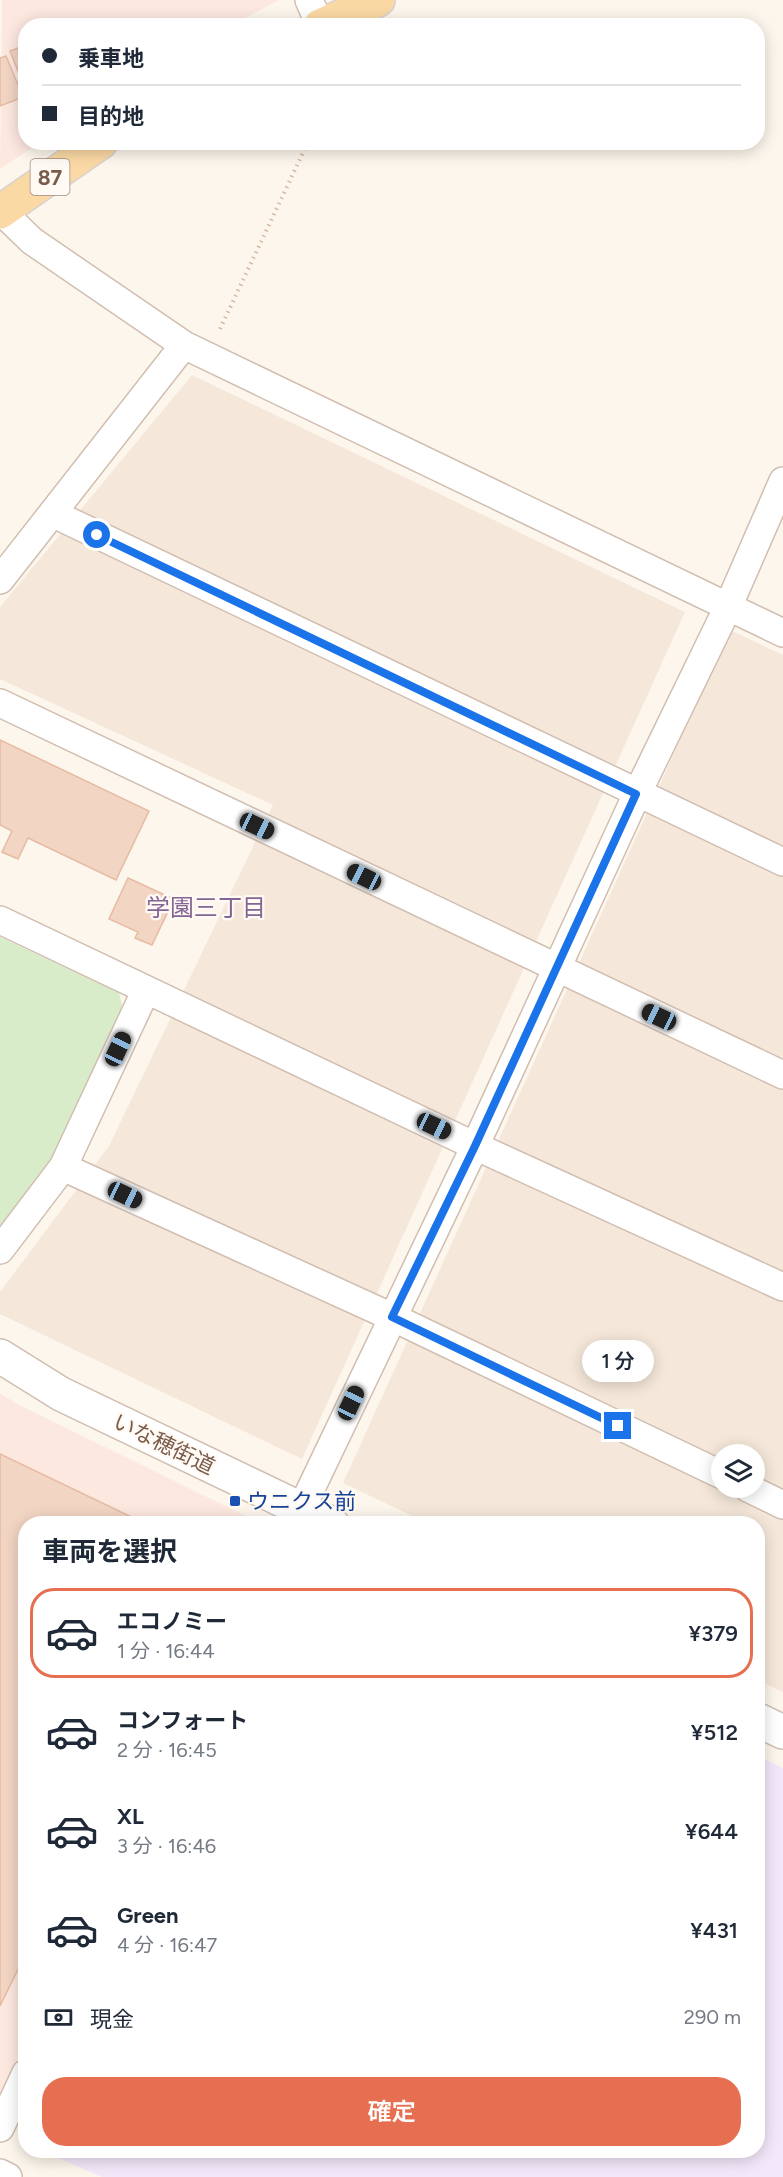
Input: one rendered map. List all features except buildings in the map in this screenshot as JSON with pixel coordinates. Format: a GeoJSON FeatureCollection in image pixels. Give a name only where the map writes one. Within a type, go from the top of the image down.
{"type":"FeatureCollection","features":[{"type":"Feature","properties":{"kind":"main road"},"geometry":{"type":"LineString","coordinates":[[336,18],[378,0]]}},
{"type":"Feature","properties":{"kind":"main road","name":"87"},"geometry":{"type":"LineString","coordinates":[[0,212],[89,150]]}},
{"type":"Feature","properties":{"kind":"street"},"geometry":{"type":"LineString","coordinates":[[309,0],[317,18]]}},
{"type":"Feature","properties":{"kind":"street"},"geometry":{"type":"LineString","coordinates":[[0,212],[32,241],[196,351],[783,633]]}},
{"type":"Feature","properties":{"kind":"street"},"geometry":{"type":"LineString","coordinates":[[0,580],[54,514],[196,351]]}},
{"type":"Feature","properties":{"kind":"street"},"geometry":{"type":"LineString","coordinates":[[297,1516],[475,1146],[636,794],[728,607],[783,482]]}},
{"type":"Feature","properties":{"kind":"street"},"geometry":{"type":"LineString","coordinates":[[54,514],[636,794],[783,862]]}},
{"type":"Feature","properties":{"kind":"street"},"geometry":{"type":"LineString","coordinates":[[0,703],[556,969],[783,1074]]}},
{"type":"Feature","properties":{"kind":"street"},"geometry":{"type":"LineString","coordinates":[[0,920],[475,1146],[783,1287]]}},
{"type":"Feature","properties":{"kind":"street"},"geometry":{"type":"LineString","coordinates":[[0,1250],[63,1167],[146,990]]}},
{"type":"Feature","properties":{"kind":"street"},"geometry":{"type":"LineString","coordinates":[[63,1167],[392,1317],[711,1471]]}},
{"type":"Feature","properties":{"kind":"street","name":"いな穂街道"},"geometry":{"type":"LineString","coordinates":[[0,1356],[61,1394],[295,1516]]}},
{"type":"Feature","properties":{"kind":"street"},"geometry":{"type":"LineString","coordinates":[[765,1496],[783,1505]]}},
{"type":"Feature","properties":{"kind":"street"},"geometry":{"type":"LineString","coordinates":[[765,1723],[783,1732]]}},
{"type":"Feature","properties":{"kind":"street"},"geometry":{"type":"LineString","coordinates":[[0,2128],[18,2090]]}},
{"type":"Feature","properties":{"kind":"street"},"geometry":{"type":"LineString","coordinates":[[0,2173],[8,2177]]}},
{"type":"Feature","properties":{"kind":"path"},"geometry":{"type":"LineString","coordinates":[[196,351],[304,150]]}},
{"type":"Feature","properties":{"kind":"shaded area"},"geometry":{"type":"Polygon","coordinates":[[[2,0],[279,0],[245,18],[18,18],[18,150],[28,150],[0,169],[2,0]]]}},
{"type":"Feature","properties":{"kind":"shaded area"},"geometry":{"type":"Polygon","coordinates":[[[192,375],[685,612],[302,1459],[0,1314],[0,1292],[109,1146],[273,805],[0,679],[0,607],[192,375]]]}},
{"type":"Feature","properties":{"kind":"shaded area"},"geometry":{"type":"Polygon","coordinates":[[[730,630],[783,655],[783,1692],[765,1683],[765,1516],[412,1516],[343,1483],[730,630]]]}},
{"type":"Feature","properties":{"kind":"shaded area"},"geometry":{"type":"Polygon","coordinates":[[[0,1393],[17,1404],[246,1516],[18,1516],[18,2057],[0,2095],[0,1393]]]}},
{"type":"Feature","properties":{"kind":"shaded area"},"geometry":{"type":"Polygon","coordinates":[[[765,1759],[783,1768],[783,2177],[102,2177],[58,2158],[765,2158],[765,1759]]]}},
{"type":"Feature","properties":{"kind":"green space"},"geometry":{"type":"Polygon","coordinates":[[[0,937],[119,993],[123,1009],[51,1167],[0,1228],[0,937]]]}},
{"type":"Feature","properties":{"kind":"place","name":"ウニクス前"},"geometry":{"type":"Point","coordinates":[235,1501]}},
{"type":"Feature","properties":{"kind":"district","name":"学園三丁目"},"geometry":{"type":"Point","coordinates":[206,907]}},
{"type":"Feature","properties":{"kind":"route"},"geometry":{"type":"LineString","coordinates":[[97,535],[636,794],[475,1146],[392,1317],[618,1426]]}}]}
